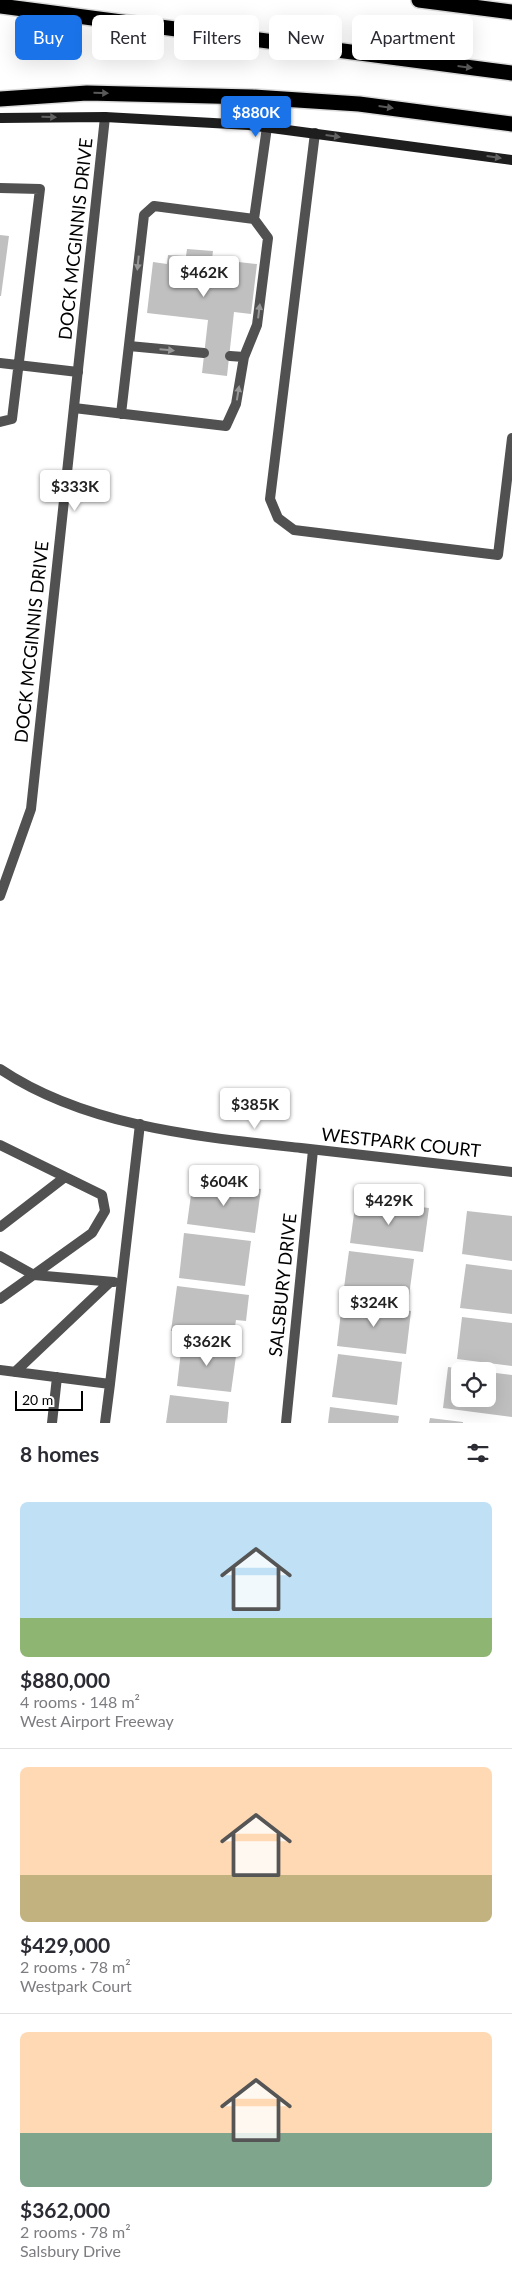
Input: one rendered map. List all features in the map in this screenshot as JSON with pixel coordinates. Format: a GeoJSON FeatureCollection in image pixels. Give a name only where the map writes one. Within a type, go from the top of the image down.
{"type":"FeatureCollection","features":[{"type":"Feature","properties":{"kind":"highway"},"geometry":{"type":"LineString","coordinates":[[419,0],[512,12]]}},
{"type":"Feature","properties":{"kind":"highway"},"geometry":{"type":"LineString","coordinates":[[0,6],[512,73]]}},
{"type":"Feature","properties":{"kind":"highway"},"geometry":{"type":"LineString","coordinates":[[0,99],[87,93],[252,97],[359,104],[512,124]]}},
{"type":"Feature","properties":{"kind":"main road"},"geometry":{"type":"LineString","coordinates":[[0,118],[105,118],[267,127],[512,160]]}},
{"type":"Feature","properties":{"kind":"street","name":"DOCK MCGINNIS DRIVE"},"geometry":{"type":"LineString","coordinates":[[0,896],[31,809],[105,118]]}},
{"type":"Feature","properties":{"kind":"street"},"geometry":{"type":"LineString","coordinates":[[254,220],[267,127]]}},
{"type":"Feature","properties":{"kind":"street"},"geometry":{"type":"LineString","coordinates":[[315,133],[270,500],[278,518],[294,530],[498,555],[512,438]]}},
{"type":"Feature","properties":{"kind":"street"},"geometry":{"type":"LineString","coordinates":[[0,188],[40,189],[12,419],[0,422]]}},
{"type":"Feature","properties":{"kind":"street"},"geometry":{"type":"LineString","coordinates":[[74,408],[121,414],[226,426],[236,404],[244,357],[257,325],[268,238],[254,220],[154,206],[144,215],[121,414]]}},
{"type":"Feature","properties":{"kind":"street"},"geometry":{"type":"LineString","coordinates":[[129,346],[204,353]]}},
{"type":"Feature","properties":{"kind":"street"},"geometry":{"type":"LineString","coordinates":[[230,356],[244,357]]}},
{"type":"Feature","properties":{"kind":"street"},"geometry":{"type":"LineString","coordinates":[[0,363],[78,372]]}},
{"type":"Feature","properties":{"kind":"street","name":"WESTPARK COURT"},"geometry":{"type":"LineString","coordinates":[[0,1069],[14,1078],[82,1109],[183,1135],[512,1172]]}},
{"type":"Feature","properties":{"kind":"street"},"geometry":{"type":"LineString","coordinates":[[105,1423],[140,1124]]}},
{"type":"Feature","properties":{"kind":"street"},"geometry":{"type":"LineString","coordinates":[[0,1299],[92,1233],[105,1211],[102,1196],[1,1148]]}},
{"type":"Feature","properties":{"kind":"street","name":"SALSBURY DRIVE"},"geometry":{"type":"LineString","coordinates":[[286,1423],[313,1150]]}},
{"type":"Feature","properties":{"kind":"street"},"geometry":{"type":"LineString","coordinates":[[0,1227],[65,1177]]}},
{"type":"Feature","properties":{"kind":"street"},"geometry":{"type":"LineString","coordinates":[[0,1256],[34,1275],[122,1283]]}},
{"type":"Feature","properties":{"kind":"street"},"geometry":{"type":"LineString","coordinates":[[15,1372],[110,1282]]}},
{"type":"Feature","properties":{"kind":"street"},"geometry":{"type":"LineString","coordinates":[[0,1370],[110,1384]]}},
{"type":"Feature","properties":{"kind":"street"},"geometry":{"type":"LineString","coordinates":[[52,1423],[57,1377]]}},
{"type":"Feature","properties":{"kind":"building"},"geometry":{"type":"Polygon","coordinates":[[[0,235],[9,236],[1,296],[0,296],[0,235]]]}},
{"type":"Feature","properties":{"kind":"building"},"geometry":{"type":"Polygon","coordinates":[[[187,249],[213,251],[212,259],[257,264],[251,314],[234,312],[227,376],[202,373],[208,320],[147,313],[153,262],[167,264],[168,255],[186,256],[187,249]]]}},
{"type":"Feature","properties":{"kind":"building"},"geometry":{"type":"Polygon","coordinates":[[[193,1180],[261,1189],[255,1233],[187,1224],[193,1180]]]}},
{"type":"Feature","properties":{"kind":"building"},"geometry":{"type":"Polygon","coordinates":[[[356,1199],[429,1208],[423,1252],[350,1243],[356,1199]]]}},
{"type":"Feature","properties":{"kind":"building"},"geometry":{"type":"Polygon","coordinates":[[[467,1211],[512,1216],[512,1261],[462,1254],[467,1211]]]}},
{"type":"Feature","properties":{"kind":"building"},"geometry":{"type":"Polygon","coordinates":[[[184,1233],[251,1241],[245,1286],[179,1278],[184,1233]]]}},
{"type":"Feature","properties":{"kind":"building"},"geometry":{"type":"Polygon","coordinates":[[[349,1251],[414,1259],[408,1303],[343,1295],[349,1251]]]}},
{"type":"Feature","properties":{"kind":"building"},"geometry":{"type":"Polygon","coordinates":[[[466,1264],[512,1270],[512,1314],[460,1308],[466,1264]]]}},
{"type":"Feature","properties":{"kind":"building"},"geometry":{"type":"Polygon","coordinates":[[[177,1286],[249,1295],[246,1321],[236,1320],[233,1339],[171,1331],[177,1286]]]}},
{"type":"Feature","properties":{"kind":"building"},"geometry":{"type":"Polygon","coordinates":[[[342,1303],[411,1311],[406,1354],[337,1346],[342,1303]]]}},
{"type":"Feature","properties":{"kind":"building"},"geometry":{"type":"Polygon","coordinates":[[[462,1317],[512,1323],[512,1366],[496,1364],[496,1362],[457,1359],[462,1317]]]}},
{"type":"Feature","properties":{"kind":"building"},"geometry":{"type":"Polygon","coordinates":[[[182,1342],[237,1349],[231,1392],[177,1386],[182,1342]]]}},
{"type":"Feature","properties":{"kind":"building"},"geometry":{"type":"Polygon","coordinates":[[[338,1354],[402,1362],[397,1405],[332,1397],[338,1354]]]}},
{"type":"Feature","properties":{"kind":"building"},"geometry":{"type":"Polygon","coordinates":[[[448,1367],[451,1367],[451,1407],[496,1407],[496,1373],[512,1375],[512,1417],[443,1408],[448,1367]]]}},
{"type":"Feature","properties":{"kind":"building"},"geometry":{"type":"Polygon","coordinates":[[[170,1395],[229,1402],[227,1423],[166,1423],[170,1395]]]}},
{"type":"Feature","properties":{"kind":"building"},"geometry":{"type":"Polygon","coordinates":[[[330,1407],[399,1416],[398,1423],[328,1423],[330,1407]]]}},
{"type":"Feature","properties":{"kind":"building"},"geometry":{"type":"Polygon","coordinates":[[[430,1418],[463,1422],[463,1423],[429,1423],[430,1418]]]}}]}
